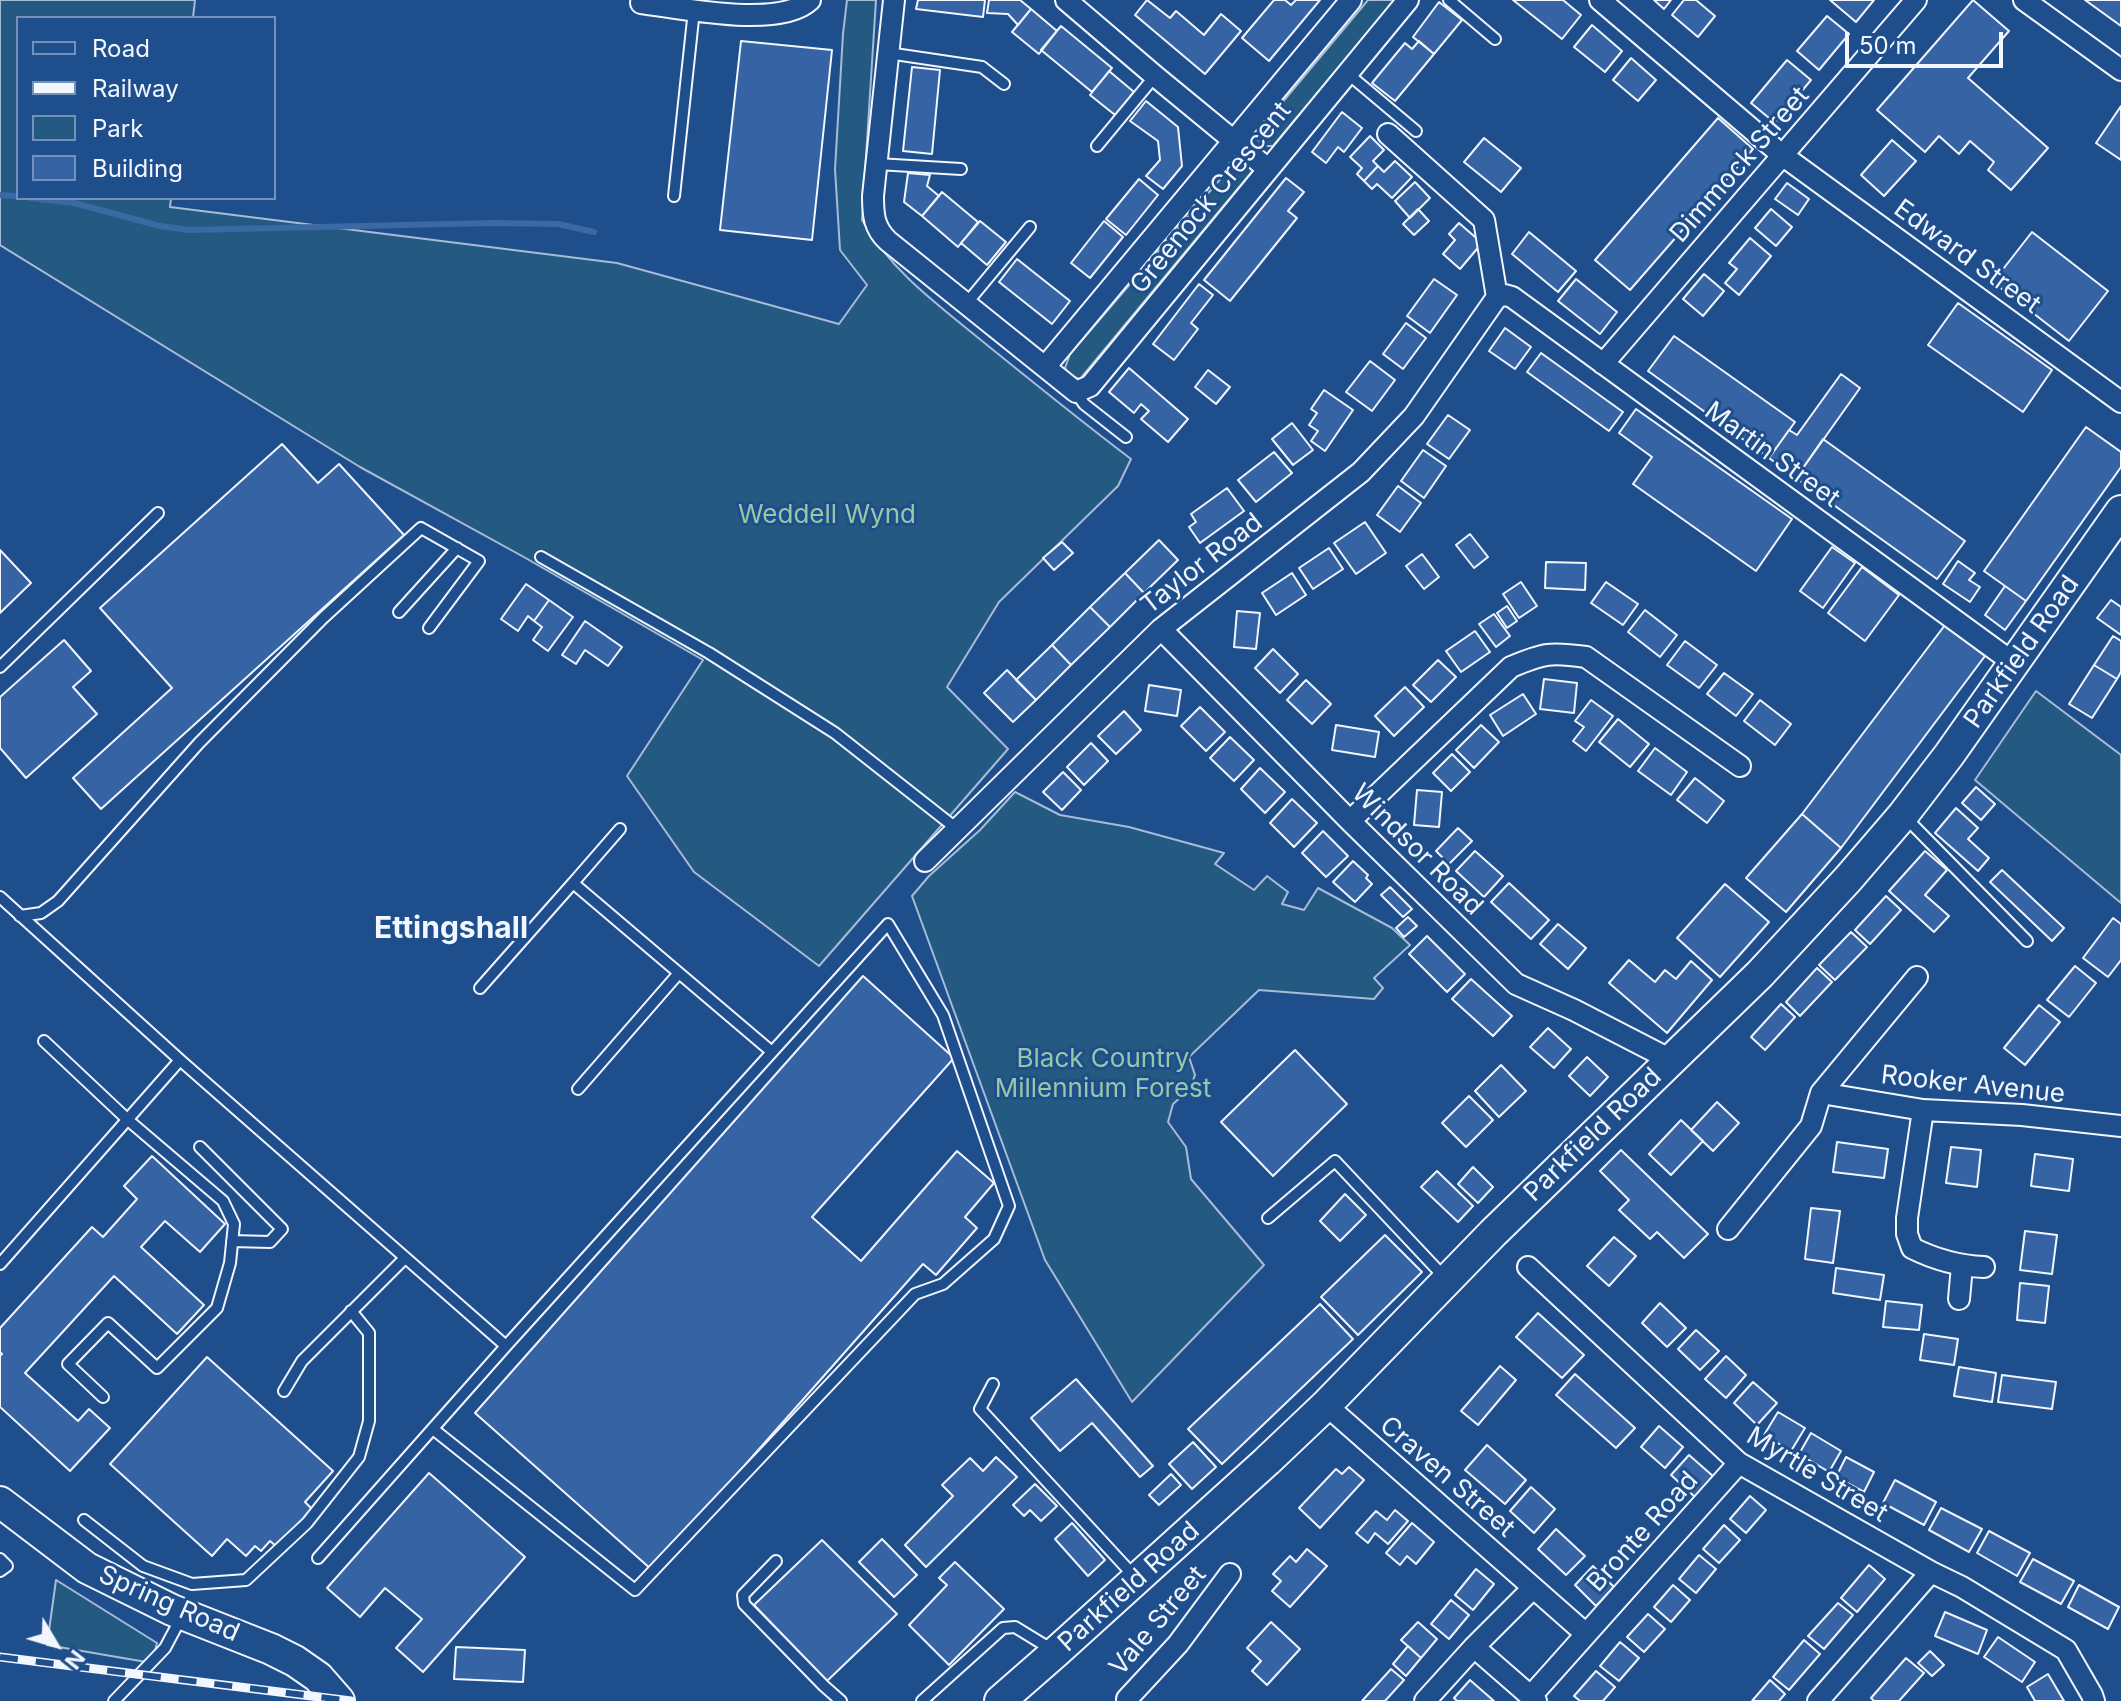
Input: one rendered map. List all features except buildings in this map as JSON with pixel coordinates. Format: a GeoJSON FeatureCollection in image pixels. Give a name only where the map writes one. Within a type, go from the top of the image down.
{"type":"FeatureCollection","features":[{"type":"Feature","properties":{"kind":"main road","name":"Parkfield Road"},"geometry":{"type":"LineString","coordinates":[[1000,1701],[1326,1405],[1493,1233],[1760,974],[1903,815],[2015,664],[2121,511]]}},
{"type":"Feature","properties":{"kind":"main road","name":"Spring Road"},"geometry":{"type":"LineString","coordinates":[[0,1502],[87,1568],[183,1614],[295,1661],[318,1677],[339,1701]]}},
{"type":"Feature","properties":{"kind":"street"},"geometry":{"type":"LineString","coordinates":[[641,3],[737,15],[784,14],[810,0]]}},
{"type":"Feature","properties":{"kind":"street"},"geometry":{"type":"LineString","coordinates":[[894,0],[873,210],[877,229],[1076,392]]}},
{"type":"Feature","properties":{"kind":"street"},"geometry":{"type":"LineString","coordinates":[[1066,0],[1268,169]]}},
{"type":"Feature","properties":{"kind":"street","name":"Greenock Crescent"},"geometry":{"type":"LineString","coordinates":[[1045,367],[1351,0]]}},
{"type":"Feature","properties":{"kind":"street","name":"Greenock Crescent"},"geometry":{"type":"LineString","coordinates":[[1076,392],[1090,386],[1408,0]]}},
{"type":"Feature","properties":{"kind":"street","name":"Edward Street"},"geometry":{"type":"LineString","coordinates":[[1600,0],[1782,155],[2121,402]]}},
{"type":"Feature","properties":{"kind":"street","name":"Dimmock Street"},"geometry":{"type":"LineString","coordinates":[[1603,364],[1916,0]]}},
{"type":"Feature","properties":{"kind":"street"},"geometry":{"type":"LineString","coordinates":[[2024,0],[2121,70]]}},
{"type":"Feature","properties":{"kind":"street"},"geometry":{"type":"LineString","coordinates":[[1388,134],[1484,220],[1497,297]]}},
{"type":"Feature","properties":{"kind":"street","name":"Martin Street"},"geometry":{"type":"LineString","coordinates":[[1497,297],[1512,297],[2015,664]]}},
{"type":"Feature","properties":{"kind":"street","name":"Taylor Road"},"geometry":{"type":"LineString","coordinates":[[925,861],[1161,629],[1361,472],[1414,416],[1497,297]]}},
{"type":"Feature","properties":{"kind":"street","name":"Windsor Road"},"geometry":{"type":"LineString","coordinates":[[1161,629],[1516,984],[1671,1060]]}},
{"type":"Feature","properties":{"kind":"street"},"geometry":{"type":"LineString","coordinates":[[1350,821],[1511,667],[1538,656],[1557,653],[1586,657],[1740,766]]}},
{"type":"Feature","properties":{"kind":"street"},"geometry":{"type":"LineString","coordinates":[[1728,1229],[1811,1126],[1821,1093],[1917,977]]}},
{"type":"Feature","properties":{"kind":"street","name":"Rooker Avenue"},"geometry":{"type":"LineString","coordinates":[[1821,1093],[1923,1110],[2022,1115],[2121,1126]]}},
{"type":"Feature","properties":{"kind":"street"},"geometry":{"type":"LineString","coordinates":[[1923,1110],[1907,1218],[1907,1234],[1912,1248],[1962,1266],[1984,1267]]}},
{"type":"Feature","properties":{"kind":"street"},"geometry":{"type":"LineString","coordinates":[[1959,1299],[1962,1266]]}},
{"type":"Feature","properties":{"kind":"street","name":"Myrtle Street"},"geometry":{"type":"LineString","coordinates":[[1528,1267],[1739,1463],[1962,1587],[2066,1650],[2094,1701]]}},
{"type":"Feature","properties":{"kind":"street","name":"Craven Street"},"geometry":{"type":"LineString","coordinates":[[1326,1405],[1586,1634]]}},
{"type":"Feature","properties":{"kind":"street","name":"Bronte Road"},"geometry":{"type":"LineString","coordinates":[[1534,1698],[1586,1634],[1739,1463]]}},
{"type":"Feature","properties":{"kind":"street"},"geometry":{"type":"LineString","coordinates":[[1818,1701],[1931,1572]]}},
{"type":"Feature","properties":{"kind":"street","name":"Vale Street"},"geometry":{"type":"LineString","coordinates":[[1127,1701],[1178,1644],[1230,1574]]}},
{"type":"Feature","properties":{"kind":"street"},"geometry":{"type":"LineString","coordinates":[[1425,1701],[1533,1588]]}},
{"type":"Feature","properties":{"kind":"street"},"geometry":{"type":"LineString","coordinates":[[1474,1647],[1534,1698]]}},
{"type":"Feature","properties":{"kind":"lane"},"geometry":{"type":"LineString","coordinates":[[1449,0],[1495,39]]}},
{"type":"Feature","properties":{"kind":"lane"},"geometry":{"type":"LineString","coordinates":[[674,196],[694,10]]}},
{"type":"Feature","properties":{"kind":"lane"},"geometry":{"type":"LineString","coordinates":[[888,53],[982,67],[1004,84]]}},
{"type":"Feature","properties":{"kind":"lane"},"geometry":{"type":"LineString","coordinates":[[1346,73],[1416,131]]}},
{"type":"Feature","properties":{"kind":"lane"},"geometry":{"type":"LineString","coordinates":[[1097,146],[1155,76]]}},
{"type":"Feature","properties":{"kind":"lane"},"geometry":{"type":"LineString","coordinates":[[877,164],[961,169]]}},
{"type":"Feature","properties":{"kind":"lane"},"geometry":{"type":"LineString","coordinates":[[966,304],[1030,227]]}},
{"type":"Feature","properties":{"kind":"lane"},"geometry":{"type":"LineString","coordinates":[[1076,392],[1084,404],[1126,437]]}},
{"type":"Feature","properties":{"kind":"lane"},"geometry":{"type":"LineString","coordinates":[[0,667],[158,513]]}},
{"type":"Feature","properties":{"kind":"lane"},"geometry":{"type":"LineString","coordinates":[[20,916],[41,913],[58,901],[199,743],[323,618],[421,528],[479,561],[429,628]]}},
{"type":"Feature","properties":{"kind":"lane"},"geometry":{"type":"LineString","coordinates":[[399,612],[457,548]]}},
{"type":"Feature","properties":{"kind":"lane"},"geometry":{"type":"LineString","coordinates":[[541,557],[686,639],[835,733],[957,829]]}},
{"type":"Feature","properties":{"kind":"lane"},"geometry":{"type":"LineString","coordinates":[[1903,815],[2027,941]]}},
{"type":"Feature","properties":{"kind":"lane"},"geometry":{"type":"LineString","coordinates":[[480,988],[620,829]]}},
{"type":"Feature","properties":{"kind":"lane"},"geometry":{"type":"LineString","coordinates":[[573,883],[772,1052]]}},
{"type":"Feature","properties":{"kind":"lane"},"geometry":{"type":"LineString","coordinates":[[0,897],[180,1060],[506,1346]]}},
{"type":"Feature","properties":{"kind":"lane"},"geometry":{"type":"LineString","coordinates":[[318,1558],[506,1346],[888,924],[943,1015],[1009,1206],[994,1239],[943,1284],[915,1294],[635,1590],[433,1429]]}},
{"type":"Feature","properties":{"kind":"lane"},"geometry":{"type":"LineString","coordinates":[[578,1089],[679,973]]}},
{"type":"Feature","properties":{"kind":"lane"},"geometry":{"type":"LineString","coordinates":[[44,1041],[128,1120],[223,1201],[234,1224],[230,1263],[217,1308],[157,1368],[108,1323],[68,1364],[103,1397]]}},
{"type":"Feature","properties":{"kind":"lane"},"geometry":{"type":"LineString","coordinates":[[0,1264],[180,1060]]}},
{"type":"Feature","properties":{"kind":"lane"},"geometry":{"type":"LineString","coordinates":[[200,1147],[282,1229],[270,1242],[232,1241]]}},
{"type":"Feature","properties":{"kind":"lane"},"geometry":{"type":"LineString","coordinates":[[1268,1218],[1335,1161],[1447,1281]]}},
{"type":"Feature","properties":{"kind":"lane"},"geometry":{"type":"LineString","coordinates":[[284,1391],[302,1361],[405,1258]]}},
{"type":"Feature","properties":{"kind":"lane"},"geometry":{"type":"LineString","coordinates":[[84,1520],[143,1566],[192,1584],[246,1580],[307,1523],[359,1457],[369,1421],[369,1333],[351,1311]]}},
{"type":"Feature","properties":{"kind":"lane"},"geometry":{"type":"LineString","coordinates":[[993,1384],[980,1409],[1137,1579]]}},
{"type":"Feature","properties":{"kind":"lane"},"geometry":{"type":"LineString","coordinates":[[0,1559],[7,1566],[0,1571]]}},
{"type":"Feature","properties":{"kind":"lane"},"geometry":{"type":"LineString","coordinates":[[776,1561],[743,1595],[744,1604],[841,1701]]}},
{"type":"Feature","properties":{"kind":"lane"},"geometry":{"type":"LineString","coordinates":[[114,1701],[165,1648],[183,1614]]}},
{"type":"Feature","properties":{"kind":"lane"},"geometry":{"type":"LineString","coordinates":[[922,1701],[1003,1628],[1015,1627],[1056,1652]]}},
{"type":"Feature","properties":{"kind":"green space","name":"Weddell Wynd"},"geometry":{"type":"Polygon","coordinates":[[[0,0],[195,0],[193,16],[16,16],[16,200],[171,200],[170,207],[617,263],[839,324],[867,285],[840,250],[835,169],[843,34],[847,0],[876,0],[862,220],[888,257],[918,288],[1131,459],[1118,486],[999,602],[947,687],[1008,749],[819,966],[694,872],[627,776],[703,660],[360,467],[0,245],[0,0]]]}},
{"type":"Feature","properties":{"kind":"green space"},"geometry":{"type":"Polygon","coordinates":[[[1368,0],[1395,0],[1273,146],[1264,146],[1256,138],[1260,129],[1368,0]]]}},
{"type":"Feature","properties":{"kind":"green space"},"geometry":{"type":"Polygon","coordinates":[[[1241,155],[1255,168],[1080,379],[1070,376],[1065,368],[1070,354],[1241,155]]]}},
{"type":"Feature","properties":{"kind":"green space"},"geometry":{"type":"Polygon","coordinates":[[[2036,691],[2121,755],[2121,903],[1975,780],[2036,691]]]}},
{"type":"Feature","properties":{"kind":"green space","name":"Black Country Millennium Forest"},"geometry":{"type":"Polygon","coordinates":[[[1015,792],[1060,815],[1129,827],[1224,853],[1215,864],[1254,890],[1267,876],[1288,892],[1282,904],[1304,910],[1318,888],[1392,928],[1410,945],[1374,978],[1383,988],[1374,999],[1259,990],[1189,1057],[1195,1075],[1190,1089],[1173,1104],[1168,1122],[1186,1147],[1191,1179],[1264,1265],[1132,1402],[1045,1260],[912,896],[1015,792]]]}},
{"type":"Feature","properties":{"kind":"green space"},"geometry":{"type":"Polygon","coordinates":[[[56,1580],[157,1643],[152,1663],[47,1645],[56,1580]]]}},
{"type":"Feature","properties":{"kind":"waterway"},"geometry":{"type":"LineString","coordinates":[[0,195],[16,196]]}},
{"type":"Feature","properties":{"kind":"waterway"},"geometry":{"type":"LineString","coordinates":[[48,200],[74,203],[160,226],[189,230],[491,223],[558,224],[594,232]]}},
{"type":"Feature","properties":{"kind":"railway"},"geometry":{"type":"LineString","coordinates":[[0,1657],[351,1701]]}},
{"type":"Feature","properties":{"kind":"district","name":"Ettingshall"},"geometry":{"type":"Point","coordinates":[451,929]}}]}
